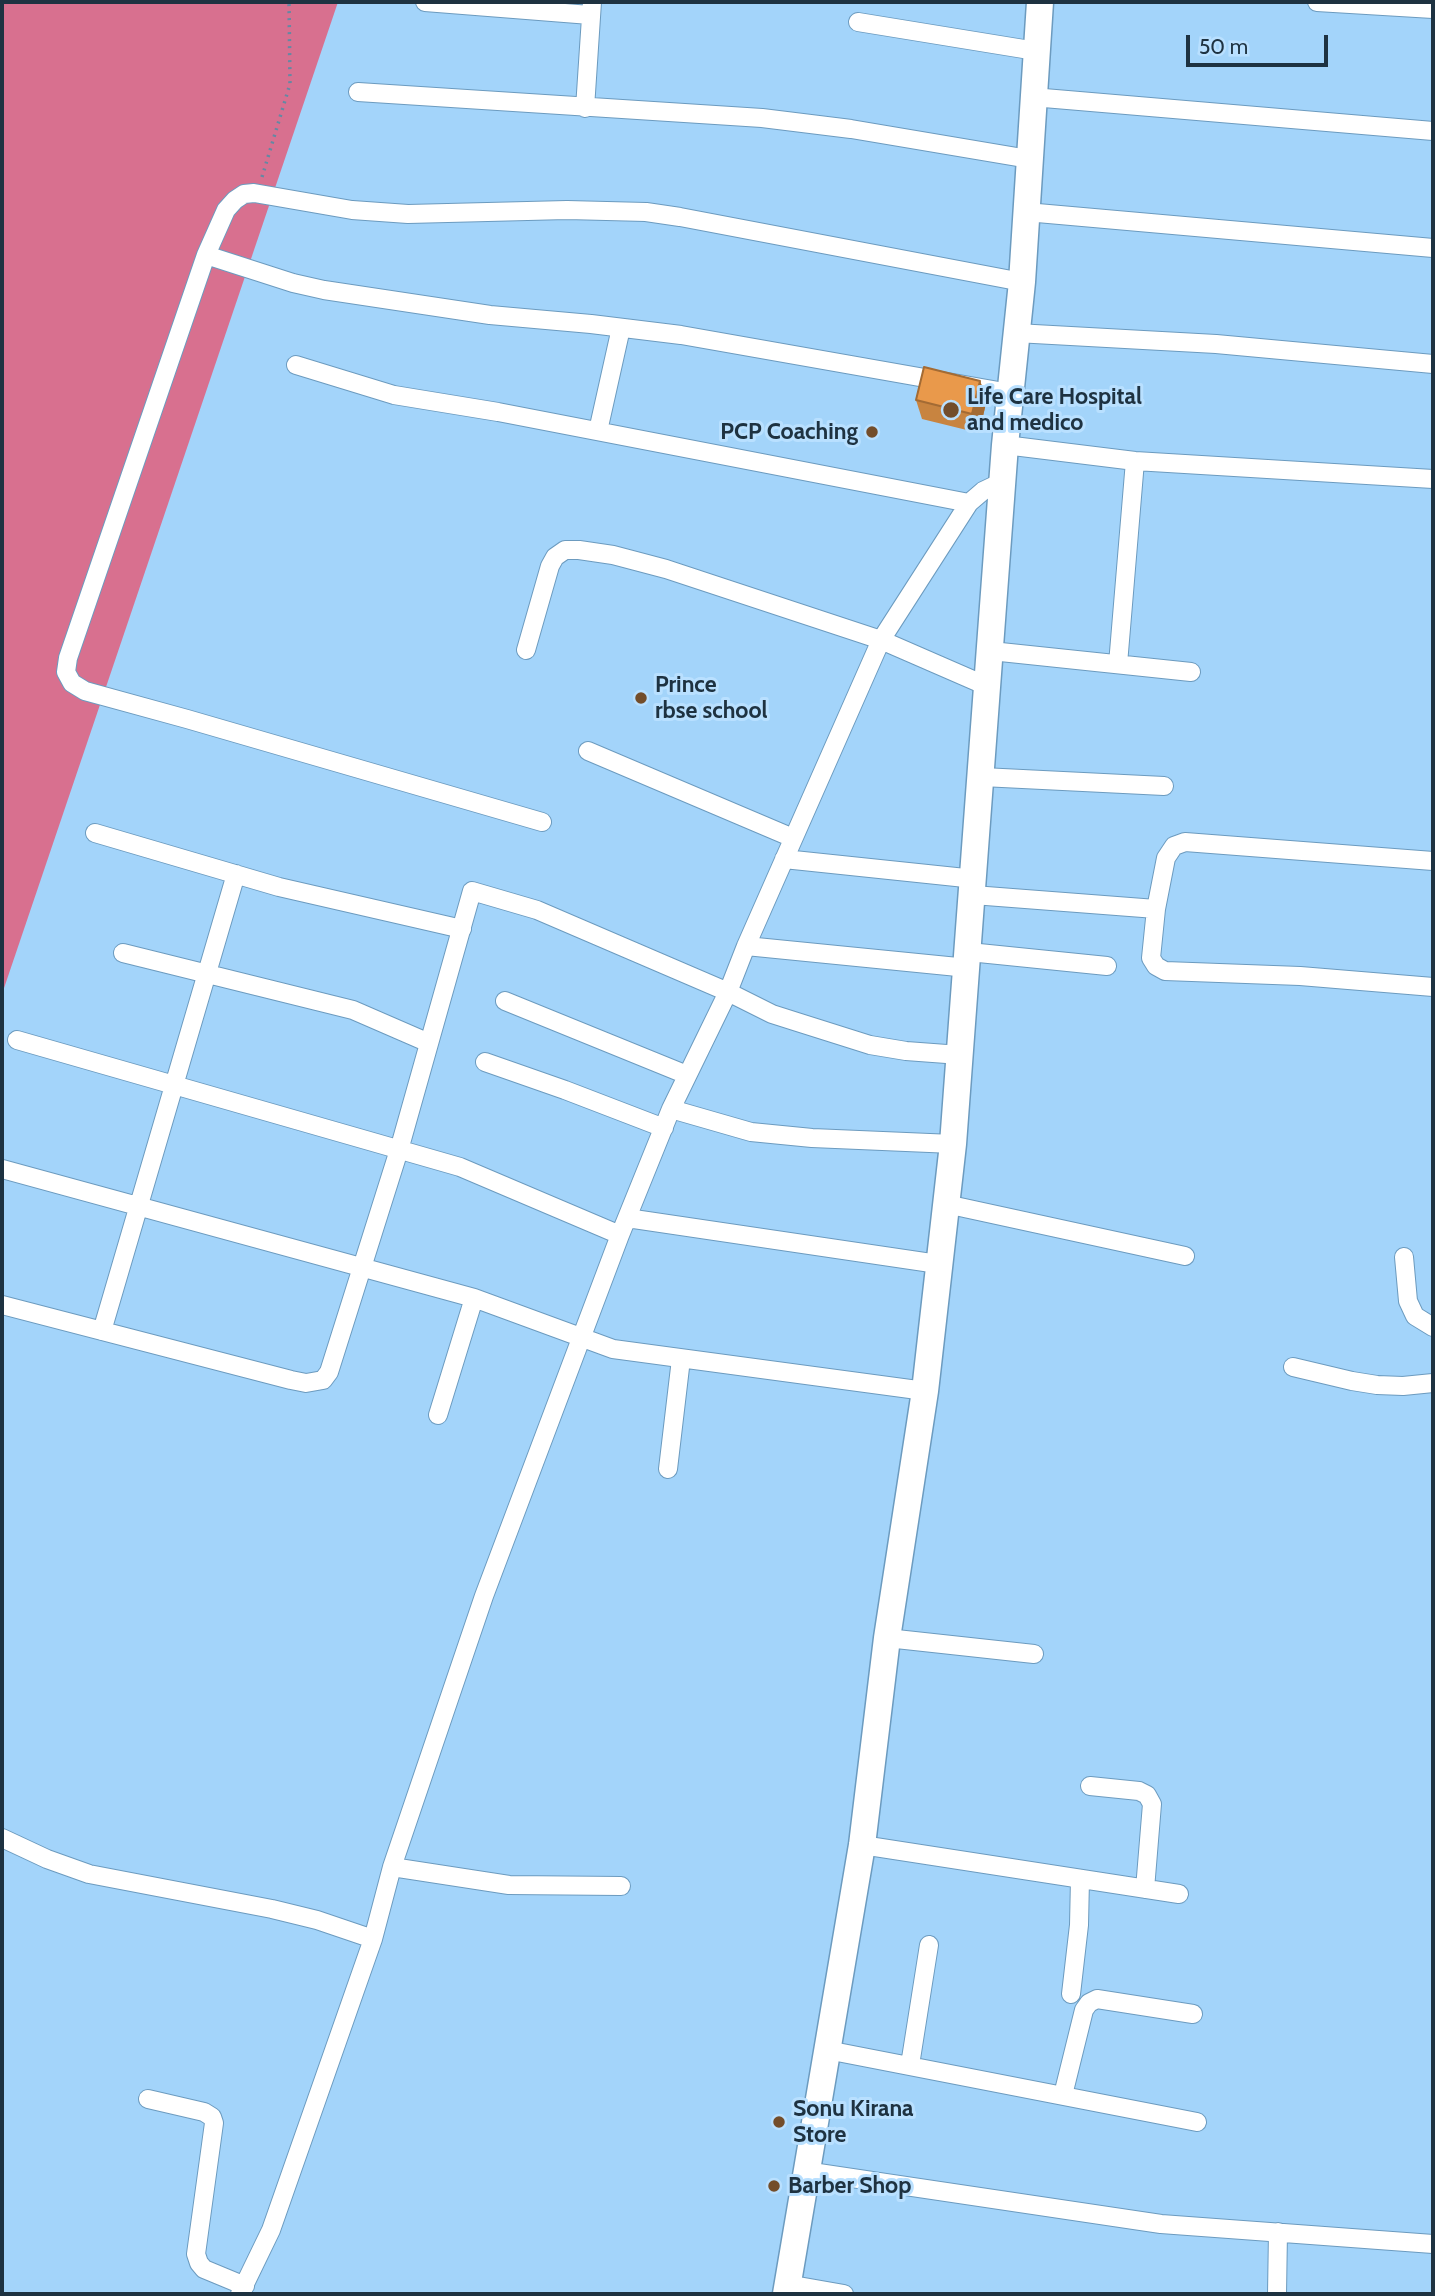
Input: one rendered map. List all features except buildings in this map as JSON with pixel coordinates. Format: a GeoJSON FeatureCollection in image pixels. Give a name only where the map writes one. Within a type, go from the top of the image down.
{"type":"FeatureCollection","features":[{"type":"Feature","properties":{"kind":"street"},"geometry":{"type":"LineString","coordinates":[[425,2],[591,8],[585,108]]}},
{"type":"Feature","properties":{"kind":"street"},"geometry":{"type":"LineString","coordinates":[[844,2294],[786,2289],[862,1845],[887,1638],[925,1391],[953,1144],[1005,445],[1022,282],[1040,2]]}},
{"type":"Feature","properties":{"kind":"street"},"geometry":{"type":"LineString","coordinates":[[1317,2],[1433,9]]}},
{"type":"Feature","properties":{"kind":"street"},"geometry":{"type":"LineString","coordinates":[[858,22],[1036,51]]}},
{"type":"Feature","properties":{"kind":"street"},"geometry":{"type":"LineString","coordinates":[[358,92],[799,122],[1029,159]]}},
{"type":"Feature","properties":{"kind":"street"},"geometry":{"type":"LineString","coordinates":[[1032,97],[1433,131]]}},
{"type":"Feature","properties":{"kind":"street"},"geometry":{"type":"LineString","coordinates":[[542,822],[85,691],[72,683],[66,672],[68,658],[206,255],[226,210],[244,194],[254,193],[352,210],[408,214],[567,210],[646,212],[680,216],[1022,282]]}},
{"type":"Feature","properties":{"kind":"street"},"geometry":{"type":"LineString","coordinates":[[1026,212],[1433,248]]}},
{"type":"Feature","properties":{"kind":"street"},"geometry":{"type":"LineString","coordinates":[[206,255],[293,283],[324,290],[490,315],[681,335],[1010,393]]}},
{"type":"Feature","properties":{"kind":"street"},"geometry":{"type":"LineString","coordinates":[[598,431],[621,328]]}},
{"type":"Feature","properties":{"kind":"street"},"geometry":{"type":"LineString","coordinates":[[1016,333],[1216,344],[1433,364]]}},
{"type":"Feature","properties":{"kind":"street"},"geometry":{"type":"LineString","coordinates":[[296,365],[394,395],[498,412],[969,503]]}},
{"type":"Feature","properties":{"kind":"street"},"geometry":{"type":"LineString","coordinates":[[1005,445],[1135,461],[1433,480]]}},
{"type":"Feature","properties":{"kind":"street"},"geometry":{"type":"LineString","coordinates":[[1118,664],[1135,461]]}},
{"type":"Feature","properties":{"kind":"street"},"geometry":{"type":"LineString","coordinates":[[148,2099],[204,2112],[212,2117],[214,2123],[196,2254],[204,2269],[242,2290],[271,2230],[373,1939],[391,1867],[484,1596],[671,1109],[728,992],[881,640],[969,503],[983,491],[1004,481]]}},
{"type":"Feature","properties":{"kind":"street"},"geometry":{"type":"LineString","coordinates":[[526,650],[550,566],[555,557],[565,550],[613,555],[666,569],[881,640],[989,687]]}},
{"type":"Feature","properties":{"kind":"street"},"geometry":{"type":"LineString","coordinates":[[991,651],[1191,672]]}},
{"type":"Feature","properties":{"kind":"street"},"geometry":{"type":"LineString","coordinates":[[588,751],[793,838]]}},
{"type":"Feature","properties":{"kind":"street"},"geometry":{"type":"LineString","coordinates":[[982,777],[1164,786]]}},
{"type":"Feature","properties":{"kind":"street"},"geometry":{"type":"LineString","coordinates":[[95,833],[326,898],[461,929]]}},
{"type":"Feature","properties":{"kind":"street"},"geometry":{"type":"LineString","coordinates":[[1433,861],[1185,842],[1174,846],[1166,858],[1156,909],[1152,958],[1156,966],[1165,971],[1313,977],[1433,987]]}},
{"type":"Feature","properties":{"kind":"street"},"geometry":{"type":"LineString","coordinates":[[784,859],[974,887],[1156,909]]}},
{"type":"Feature","properties":{"kind":"street"},"geometry":{"type":"LineString","coordinates":[[102,1331],[236,874]]}},
{"type":"Feature","properties":{"kind":"street"},"geometry":{"type":"LineString","coordinates":[[2,1305],[291,1380],[316,1383],[323,1380],[329,1372],[399,1150],[472,891],[537,910],[728,992],[772,1014],[870,1045],[960,1055]]}},
{"type":"Feature","properties":{"kind":"street"},"geometry":{"type":"LineString","coordinates":[[746,946],[1107,966]]}},
{"type":"Feature","properties":{"kind":"street"},"geometry":{"type":"LineString","coordinates":[[123,953],[353,1010],[429,1043]]}},
{"type":"Feature","properties":{"kind":"street"},"geometry":{"type":"LineString","coordinates":[[505,1001],[687,1076]]}},
{"type":"Feature","properties":{"kind":"street"},"geometry":{"type":"LineString","coordinates":[[18,1040],[399,1150],[624,1226],[938,1264]]}},
{"type":"Feature","properties":{"kind":"street"},"geometry":{"type":"LineString","coordinates":[[485,1062],[664,1128]]}},
{"type":"Feature","properties":{"kind":"street"},"geometry":{"type":"LineString","coordinates":[[671,1109],[751,1132],[812,1138],[953,1144]]}},
{"type":"Feature","properties":{"kind":"street"},"geometry":{"type":"LineString","coordinates":[[2,1170],[474,1298],[621,1351],[925,1391]]}},
{"type":"Feature","properties":{"kind":"street"},"geometry":{"type":"LineString","coordinates":[[946,1204],[1185,1256]]}},
{"type":"Feature","properties":{"kind":"street"},"geometry":{"type":"LineString","coordinates":[[1404,1257],[1408,1301],[1415,1316],[1433,1327]]}},
{"type":"Feature","properties":{"kind":"street"},"geometry":{"type":"LineString","coordinates":[[438,1415],[474,1298]]}},
{"type":"Feature","properties":{"kind":"street"},"geometry":{"type":"LineString","coordinates":[[668,1469],[681,1359]]}},
{"type":"Feature","properties":{"kind":"street"},"geometry":{"type":"LineString","coordinates":[[1293,1367],[1377,1385],[1433,1383]]}},
{"type":"Feature","properties":{"kind":"street"},"geometry":{"type":"LineString","coordinates":[[887,1638],[1034,1654]]}},
{"type":"Feature","properties":{"kind":"street"},"geometry":{"type":"LineString","coordinates":[[1090,1786],[1139,1791],[1147,1795],[1152,1804],[1145,1889]]}},
{"type":"Feature","properties":{"kind":"street"},"geometry":{"type":"LineString","coordinates":[[2,1838],[47,1859],[89,1874],[272,1909],[317,1920],[373,1939]]}},
{"type":"Feature","properties":{"kind":"street"},"geometry":{"type":"LineString","coordinates":[[862,1845],[1180,1895]]}},
{"type":"Feature","properties":{"kind":"street"},"geometry":{"type":"LineString","coordinates":[[391,1867],[509,1885],[621,1886]]}},
{"type":"Feature","properties":{"kind":"street"},"geometry":{"type":"LineString","coordinates":[[1071,1994],[1079,1925],[1080,1879]]}},
{"type":"Feature","properties":{"kind":"street"},"geometry":{"type":"LineString","coordinates":[[909,2065],[929,1945]]}},
{"type":"Feature","properties":{"kind":"street"},"geometry":{"type":"LineString","coordinates":[[1063,2095],[1084,2010],[1089,2003],[1097,1999],[1193,2014]]}},
{"type":"Feature","properties":{"kind":"street"},"geometry":{"type":"LineString","coordinates":[[827,2050],[1198,2122]]}},
{"type":"Feature","properties":{"kind":"street"},"geometry":{"type":"LineString","coordinates":[[805,2171],[1108,2218],[1433,2244]]}},
{"type":"Feature","properties":{"kind":"street"},"geometry":{"type":"LineString","coordinates":[[1277,2294],[1278,2232]]}},
{"type":"Feature","properties":{"kind":"path"},"geometry":{"type":"LineString","coordinates":[[254,193],[258,193],[290,83],[289,2]]}},
{"type":"Feature","properties":{"kind":"shaded area"},"geometry":{"type":"Polygon","coordinates":[[[2,2],[338,2],[2,994],[2,2]]]}},
{"type":"Feature","properties":{"kind":"place","name":"Life Care Hospital and medico"},"geometry":{"type":"Point","coordinates":[951,410]}},
{"type":"Feature","properties":{"kind":"place","name":"PCP Coaching"},"geometry":{"type":"Point","coordinates":[872,432]}},
{"type":"Feature","properties":{"kind":"place","name":"Prince rbse school"},"geometry":{"type":"Point","coordinates":[641,698]}},
{"type":"Feature","properties":{"kind":"place","name":"Sonu Kirana Store"},"geometry":{"type":"Point","coordinates":[779,2122]}},
{"type":"Feature","properties":{"kind":"place","name":"Barber Shop"},"geometry":{"type":"Point","coordinates":[774,2186]}}]}
